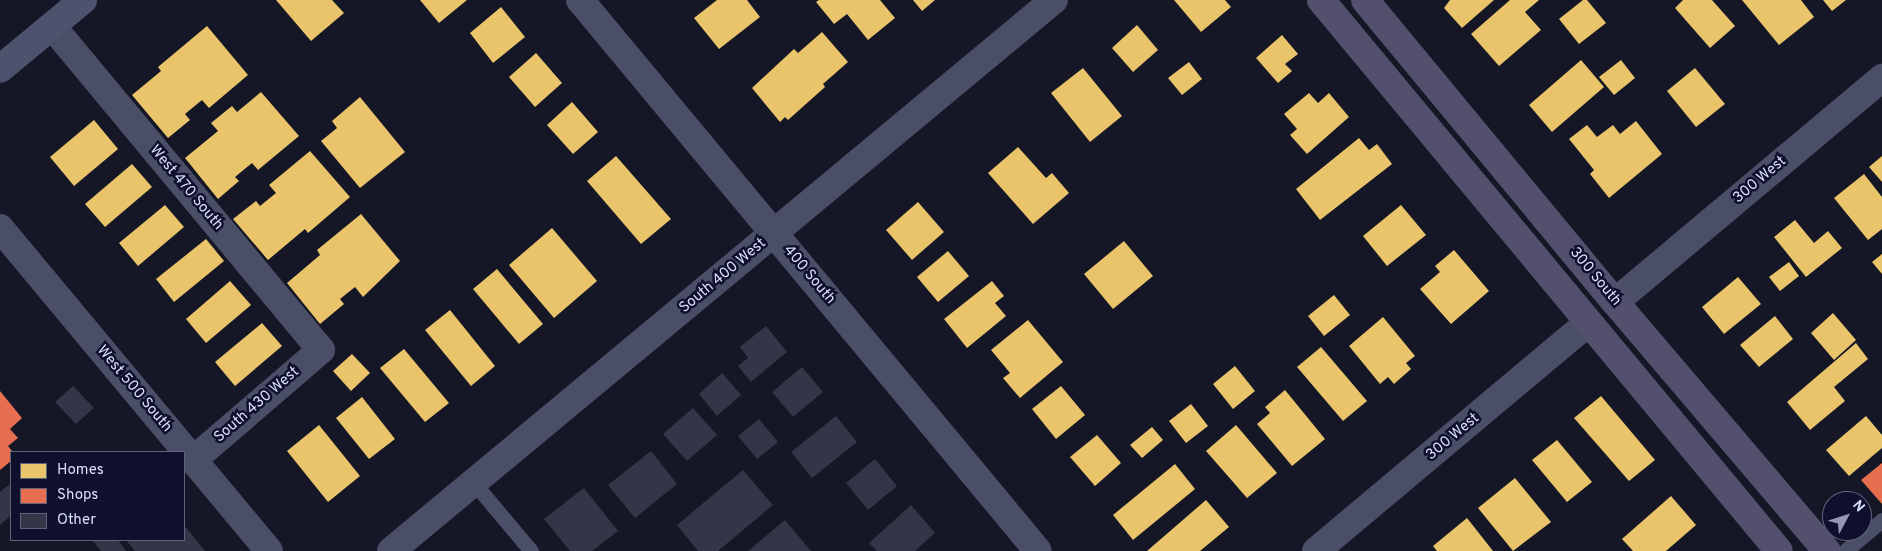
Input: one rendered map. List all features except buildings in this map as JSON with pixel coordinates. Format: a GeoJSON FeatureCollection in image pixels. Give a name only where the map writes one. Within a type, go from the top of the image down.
{"type":"FeatureCollection","features":[{"type":"Feature","properties":{"kind":"main road"},"geometry":{"type":"LineString","coordinates":[[0,69],[83,0]]}},
{"type":"Feature","properties":{"kind":"main road"},"geometry":{"type":"LineString","coordinates":[[1321,0],[1779,551]]}},
{"type":"Feature","properties":{"kind":"main road","name":"300 South"},"geometry":{"type":"LineString","coordinates":[[1365,0],[1615,302],[1828,551]]}},
{"type":"Feature","properties":{"kind":"street","name":"400 South"},"geometry":{"type":"LineString","coordinates":[[580,0],[1038,551]]}},
{"type":"Feature","properties":{"kind":"street","name":"South 400 West"},"geometry":{"type":"LineString","coordinates":[[391,551],[1054,0]]}},
{"type":"Feature","properties":{"kind":"street","name":"West 470 South"},"geometry":{"type":"LineString","coordinates":[[52,26],[321,350]]}},
{"type":"Feature","properties":{"kind":"street","name":"300 West"},"geometry":{"type":"LineString","coordinates":[[1615,302],[1882,78]]}},
{"type":"Feature","properties":{"kind":"street","name":"West 500 South"},"geometry":{"type":"LineString","coordinates":[[0,228],[268,551]]}},
{"type":"Feature","properties":{"kind":"street","name":"300 West"},"geometry":{"type":"LineString","coordinates":[[1316,551],[1589,322]]}},
{"type":"Feature","properties":{"kind":"street","name":"South 430 West"},"geometry":{"type":"LineString","coordinates":[[193,460],[321,350]]}},
{"type":"Feature","properties":{"kind":"lane"},"geometry":{"type":"LineString","coordinates":[[474,483],[531,551]]}},
{"type":"Feature","properties":{"kind":"lane"},"geometry":{"type":"LineString","coordinates":[[1845,551],[1882,520]]}}]}
